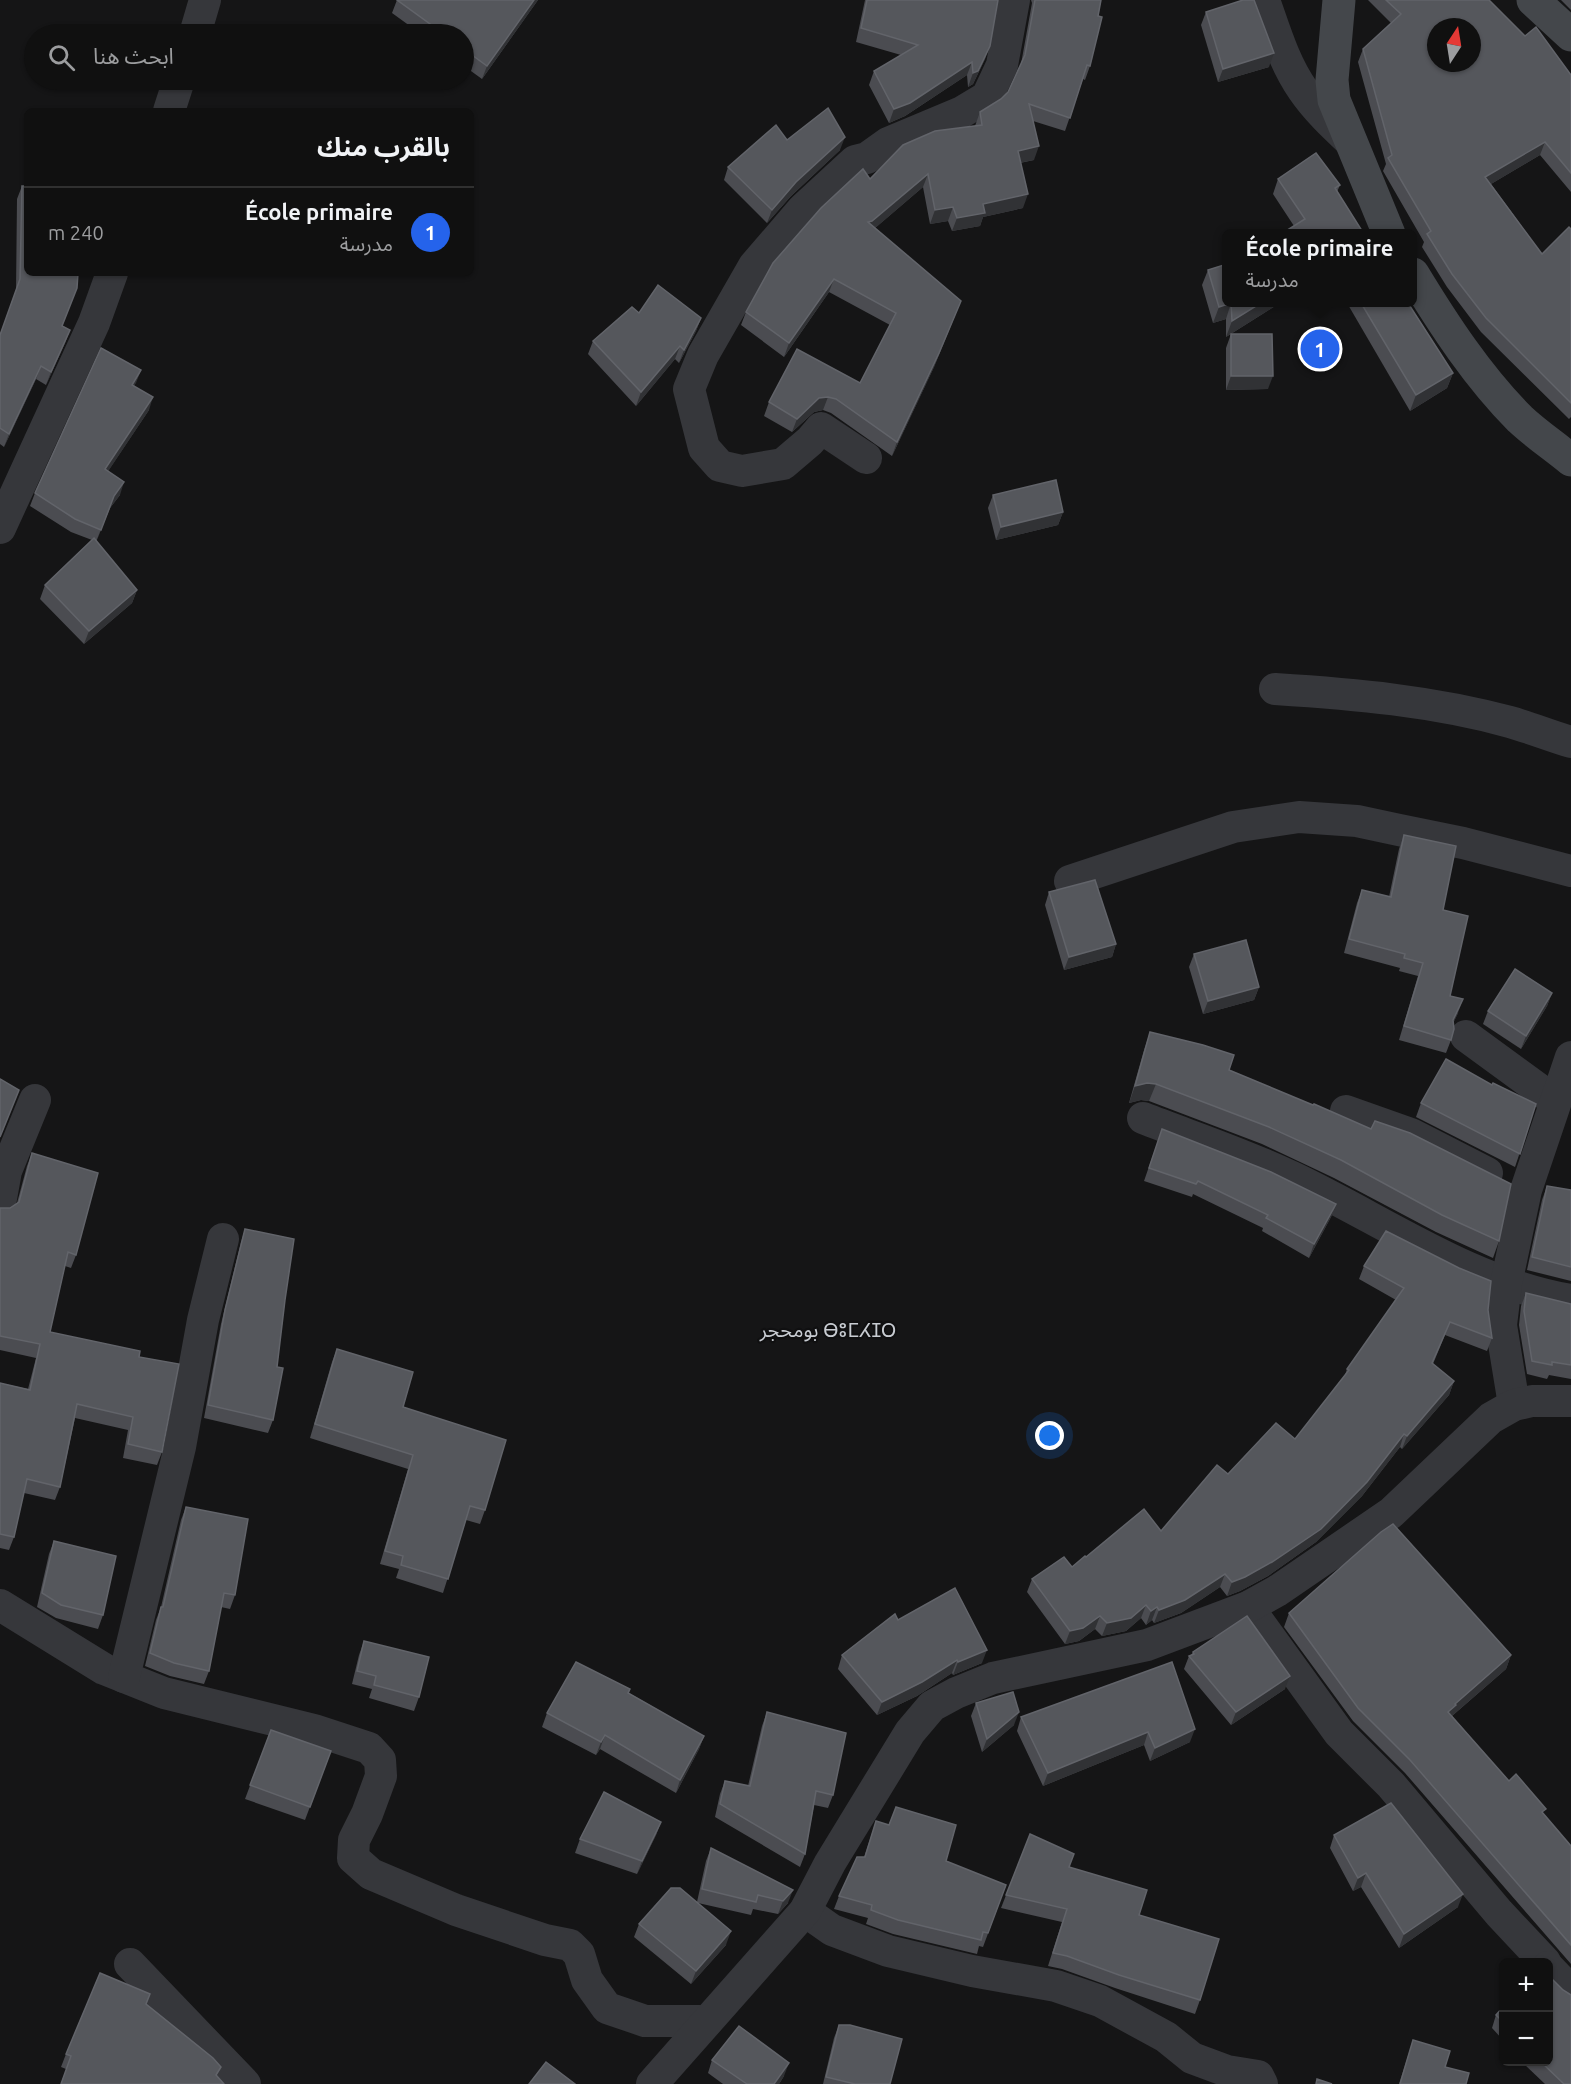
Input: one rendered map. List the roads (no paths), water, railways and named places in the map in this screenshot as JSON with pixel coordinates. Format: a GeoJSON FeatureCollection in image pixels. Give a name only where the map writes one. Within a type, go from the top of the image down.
{"type":"FeatureCollection","features":[{"type":"Feature","properties":{"kind":"street"},"geometry":{"type":"LineString","coordinates":[[198,24],[205,0]]}},
{"type":"Feature","properties":{"kind":"street"},"geometry":{"type":"LineString","coordinates":[[866,458],[821,428],[810,441],[783,464],[742,471],[720,466],[704,448],[689,389],[703,355],[754,266],[803,209],[855,161],[867,158],[888,143],[962,112],[987,97],[1002,65],[1014,0]]}},
{"type":"Feature","properties":{"kind":"street"},"geometry":{"type":"LineString","coordinates":[[1264,0],[1285,59],[1303,90],[1321,113],[1350,141]]}},
{"type":"Feature","properties":{"kind":"street"},"geometry":{"type":"LineString","coordinates":[[1339,0],[1332,80],[1334,100],[1387,229]]}},
{"type":"Feature","properties":{"kind":"street"},"geometry":{"type":"LineString","coordinates":[[1533,0],[1571,35]]}},
{"type":"Feature","properties":{"kind":"street"},"geometry":{"type":"LineString","coordinates":[[170,108],[176,90]]}},
{"type":"Feature","properties":{"kind":"street"},"geometry":{"type":"LineString","coordinates":[[0,528],[94,323],[111,276]]}},
{"type":"Feature","properties":{"kind":"street"},"geometry":{"type":"LineString","coordinates":[[1417,280],[1485,380],[1522,420],[1571,460]]}},
{"type":"Feature","properties":{"kind":"street"},"geometry":{"type":"LineString","coordinates":[[1275,689],[1368,695],[1443,707],[1511,722],[1571,742]]}},
{"type":"Feature","properties":{"kind":"street"},"geometry":{"type":"LineString","coordinates":[[1070,881],[1233,827],[1299,817],[1357,821],[1463,843],[1571,872]]}},
{"type":"Feature","properties":{"kind":"street"},"geometry":{"type":"LineString","coordinates":[[1466,1036],[1555,1101]]}},
{"type":"Feature","properties":{"kind":"street"},"geometry":{"type":"LineString","coordinates":[[1514,1405],[1501,1325],[1506,1284],[1526,1190],[1571,1057]]}},
{"type":"Feature","properties":{"kind":"street"},"geometry":{"type":"LineString","coordinates":[[0,1204],[6,1172],[35,1100]]}},
{"type":"Feature","properties":{"kind":"street"},"geometry":{"type":"LineString","coordinates":[[1346,1111],[1411,1134],[1505,1183],[1526,1190]]}},
{"type":"Feature","properties":{"kind":"street"},"geometry":{"type":"LineString","coordinates":[[1143,1118],[1291,1176],[1459,1263],[1506,1284],[1571,1300]]}},
{"type":"Feature","properties":{"kind":"street"},"geometry":{"type":"LineString","coordinates":[[124,1677],[180,1447],[203,1320],[223,1239]]}},
{"type":"Feature","properties":{"kind":"street"},"geometry":{"type":"LineString","coordinates":[[652,2084],[805,1911],[830,1863],[910,1732],[932,1707],[956,1693],[993,1678],[1147,1645],[1248,1606],[1277,1591],[1391,1513],[1491,1418],[1514,1405],[1532,1401],[1571,1401]]}},
{"type":"Feature","properties":{"kind":"street"},"geometry":{"type":"LineString","coordinates":[[0,1605],[104,1669],[164,1693],[314,1730],[369,1748],[380,1760],[381,1776],[367,1814],[354,1840],[353,1858],[371,1874],[456,1910],[545,1940],[570,1945],[579,1954],[587,1980],[607,2008],[645,2021],[707,2021]]}},
{"type":"Feature","properties":{"kind":"street"},"geometry":{"type":"LineString","coordinates":[[1248,1606],[1339,1733],[1391,1785],[1499,1913],[1541,1958]]}},
{"type":"Feature","properties":{"kind":"street"},"geometry":{"type":"LineString","coordinates":[[805,1911],[832,1930],[888,1951],[972,1971],[1056,1986],[1100,2001],[1166,2037],[1192,2058],[1227,2071],[1258,2076],[1262,2084]]}},
{"type":"Feature","properties":{"kind":"street"},"geometry":{"type":"LineString","coordinates":[[130,1964],[245,2084]]}},
{"type":"Feature","properties":{"kind":"street"},"geometry":{"type":"LineString","coordinates":[[1553,1972],[1571,1991]]}},
{"type":"Feature","properties":{"kind":"place","name":"École primaire"},"geometry":{"type":"Point","coordinates":[1320,349]}},
{"type":"Feature","properties":{"kind":"district","name":"بومحجر ⴱⵓⵎⵃⵊⵔ"},"geometry":{"type":"Point","coordinates":[828,1330]}}]}
